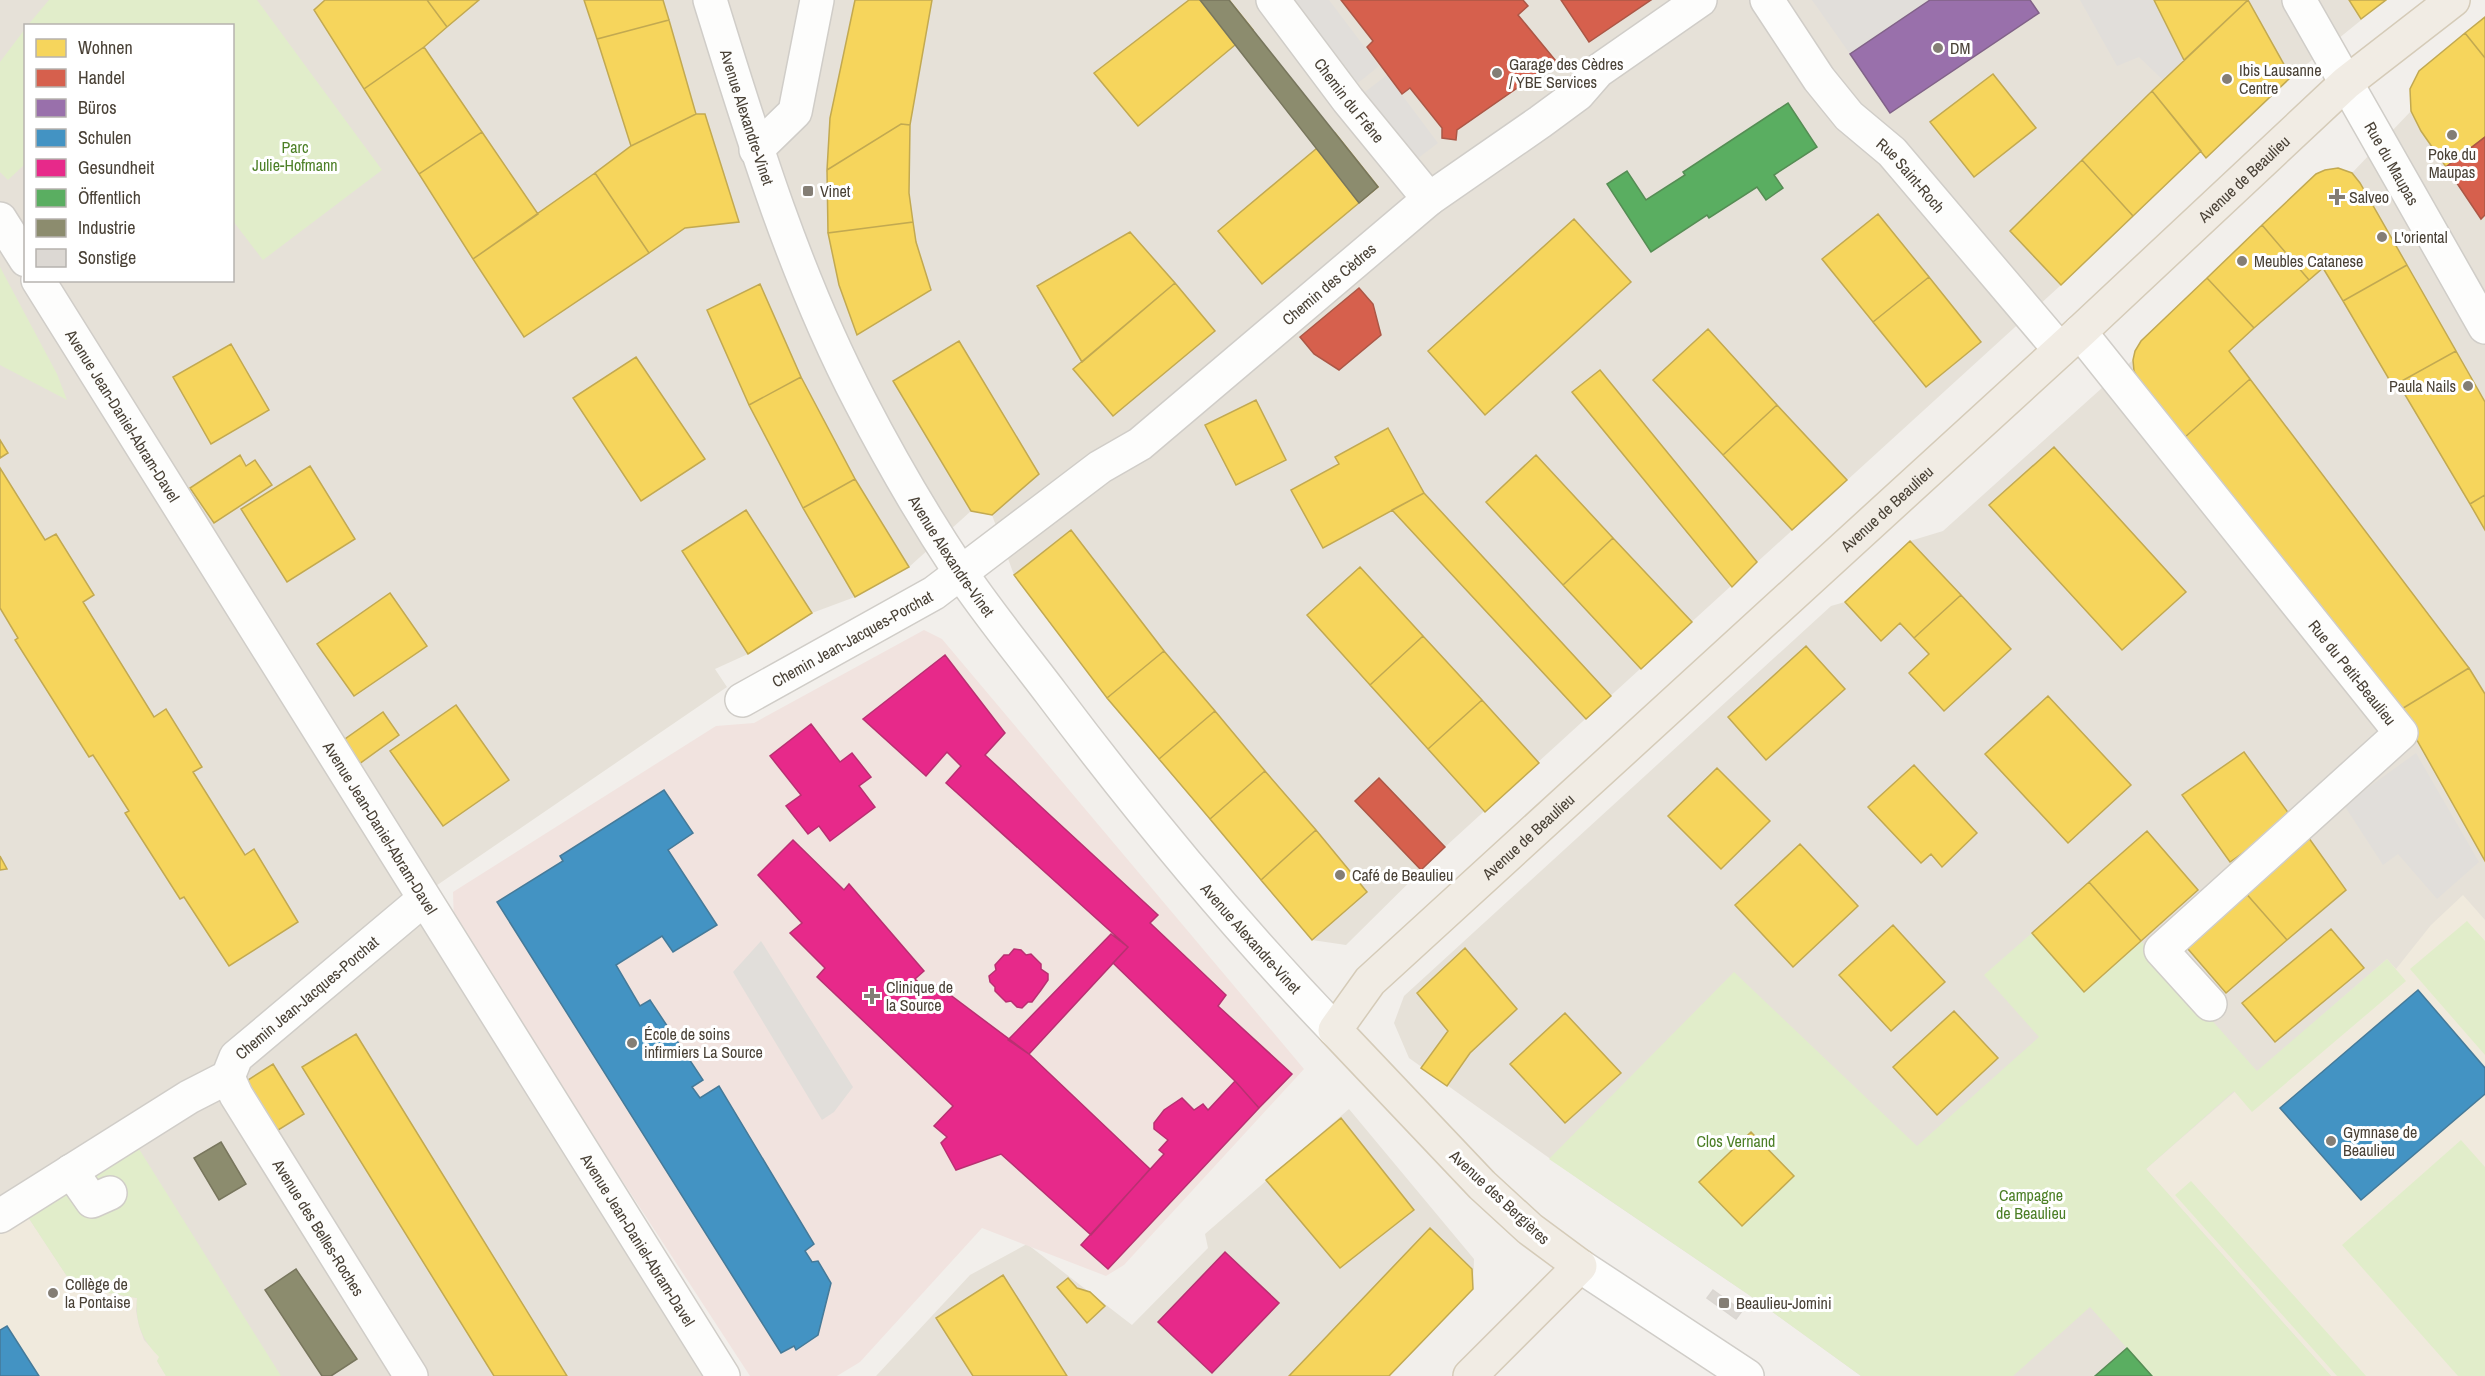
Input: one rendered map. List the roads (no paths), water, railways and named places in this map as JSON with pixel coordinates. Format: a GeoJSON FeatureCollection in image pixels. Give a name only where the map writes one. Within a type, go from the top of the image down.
{"type":"FeatureCollection","features":[{"type":"Feature","properties":{"kind":"main road","name":"Avenue de Beaulieu"},"geometry":{"type":"LineString","coordinates":[[1335,1030],[1370,981],[2070,341],[2346,83],[2453,0]]}},
{"type":"Feature","properties":{"kind":"main road","name":"Avenue des Bergières"},"geometry":{"type":"LineString","coordinates":[[1335,1030],[1482,1185],[1530,1229],[1580,1266]]}},
{"type":"Feature","properties":{"kind":"main road"},"geometry":{"type":"LineString","coordinates":[[1470,1376],[1580,1266]]}},
{"type":"Feature","properties":{"kind":"street","name":"Avenue Alexandre-Vinet"},"geometry":{"type":"LineString","coordinates":[[710,0],[756,150],[813,300],[859,400],[907,486],[961,572],[1111,773],[1283,976],[1335,1030]]}},
{"type":"Feature","properties":{"kind":"street"},"geometry":{"type":"LineString","coordinates":[[756,150],[795,112],[817,0]]}},
{"type":"Feature","properties":{"kind":"street","name":"Chemin du Frêne"},"geometry":{"type":"LineString","coordinates":[[1273,0],[1348,100],[1429,199]]}},
{"type":"Feature","properties":{"kind":"street","name":"Chemin des Cèdres"},"geometry":{"type":"LineString","coordinates":[[961,572],[1100,466],[1140,444],[1429,199],[1578,94],[1598,71],[1700,0]]}},
{"type":"Feature","properties":{"kind":"street","name":"Rue Saint-Roch"},"geometry":{"type":"LineString","coordinates":[[1767,0],[1819,79],[1849,116],[1892,152],[2070,341]]}},
{"type":"Feature","properties":{"kind":"street","name":"Rue du Maupas"},"geometry":{"type":"LineString","coordinates":[[2299,0],[2485,327]]}},
{"type":"Feature","properties":{"kind":"street"},"geometry":{"type":"LineString","coordinates":[[0,219],[24,257]]}},
{"type":"Feature","properties":{"kind":"street","name":"Avenue Jean-Daniel-Abram-Davel"},"geometry":{"type":"LineString","coordinates":[[39,282],[723,1376]]}},
{"type":"Feature","properties":{"kind":"street","name":"Rue du Petit-Beaulieu"},"geometry":{"type":"LineString","coordinates":[[2070,341],[2401,733],[2161,950],[2210,1004]]}},
{"type":"Feature","properties":{"kind":"street","name":"Chemin Jean-Jacques-Porchat"},"geometry":{"type":"LineString","coordinates":[[742,700],[934,593],[961,572]]}},
{"type":"Feature","properties":{"kind":"street","name":"Chemin Jean-Jacques-Porchat"},"geometry":{"type":"LineString","coordinates":[[0,1216],[189,1097],[228,1077],[236,1057],[424,899]]}},
{"type":"Feature","properties":{"kind":"street","name":"Avenue des Belles-Roches"},"geometry":{"type":"LineString","coordinates":[[228,1077],[236,1095],[411,1376]]}},
{"type":"Feature","properties":{"kind":"street"},"geometry":{"type":"LineString","coordinates":[[71,1171],[92,1201],[110,1193]]}},
{"type":"Feature","properties":{"kind":"street","name":"Avenue des Bergières"},"geometry":{"type":"LineString","coordinates":[[1580,1266],[1747,1376]]}},
{"type":"Feature","properties":{"kind":"place","name":"DM"},"geometry":{"type":"Point","coordinates":[1938,48]}},
{"type":"Feature","properties":{"kind":"place","name":"Garage des Cèdres / YBE Services"},"geometry":{"type":"Point","coordinates":[1497,73]}},
{"type":"Feature","properties":{"kind":"place","name":"Ibis Lausanne Centre"},"geometry":{"type":"Point","coordinates":[2227,79]}},
{"type":"Feature","properties":{"kind":"place","name":"Poke du Maupas"},"geometry":{"type":"Point","coordinates":[2452,135]}},
{"type":"Feature","properties":{"kind":"place","name":"Vinet"},"geometry":{"type":"Point","coordinates":[808,191]}},
{"type":"Feature","properties":{"kind":"place","name":"Salveo"},"geometry":{"type":"Point","coordinates":[2337,197]}},
{"type":"Feature","properties":{"kind":"place","name":"L'oriental"},"geometry":{"type":"Point","coordinates":[2382,237]}},
{"type":"Feature","properties":{"kind":"place","name":"Meubles Catanese"},"geometry":{"type":"Point","coordinates":[2242,261]}},
{"type":"Feature","properties":{"kind":"place","name":"Paula Nails"},"geometry":{"type":"Point","coordinates":[2468,386]}},
{"type":"Feature","properties":{"kind":"place","name":"Café de Beaulieu"},"geometry":{"type":"Point","coordinates":[1340,875]}},
{"type":"Feature","properties":{"kind":"place","name":"Clinique de la Source"},"geometry":{"type":"Point","coordinates":[872,996]}},
{"type":"Feature","properties":{"kind":"place","name":"École de soins infirmiers La Source"},"geometry":{"type":"Point","coordinates":[632,1043]}},
{"type":"Feature","properties":{"kind":"place","name":"Gymnase de Beaulieu"},"geometry":{"type":"Point","coordinates":[2331,1141]}},
{"type":"Feature","properties":{"kind":"place","name":"Collège de la Pontaise"},"geometry":{"type":"Point","coordinates":[53,1293]}},
{"type":"Feature","properties":{"kind":"place","name":"Beaulieu-Jomini"},"geometry":{"type":"Point","coordinates":[1724,1303]}},
{"type":"Feature","properties":{"kind":"park label","name":"Parc Julie-Hofmann"},"geometry":{"type":"Point","coordinates":[295,156]}},
{"type":"Feature","properties":{"kind":"park label","name":"Clos Vernand"},"geometry":{"type":"Point","coordinates":[1736,1141]}},
{"type":"Feature","properties":{"kind":"park label","name":"Campagne de Beaulieu"},"geometry":{"type":"Point","coordinates":[2031,1204]}}]}
